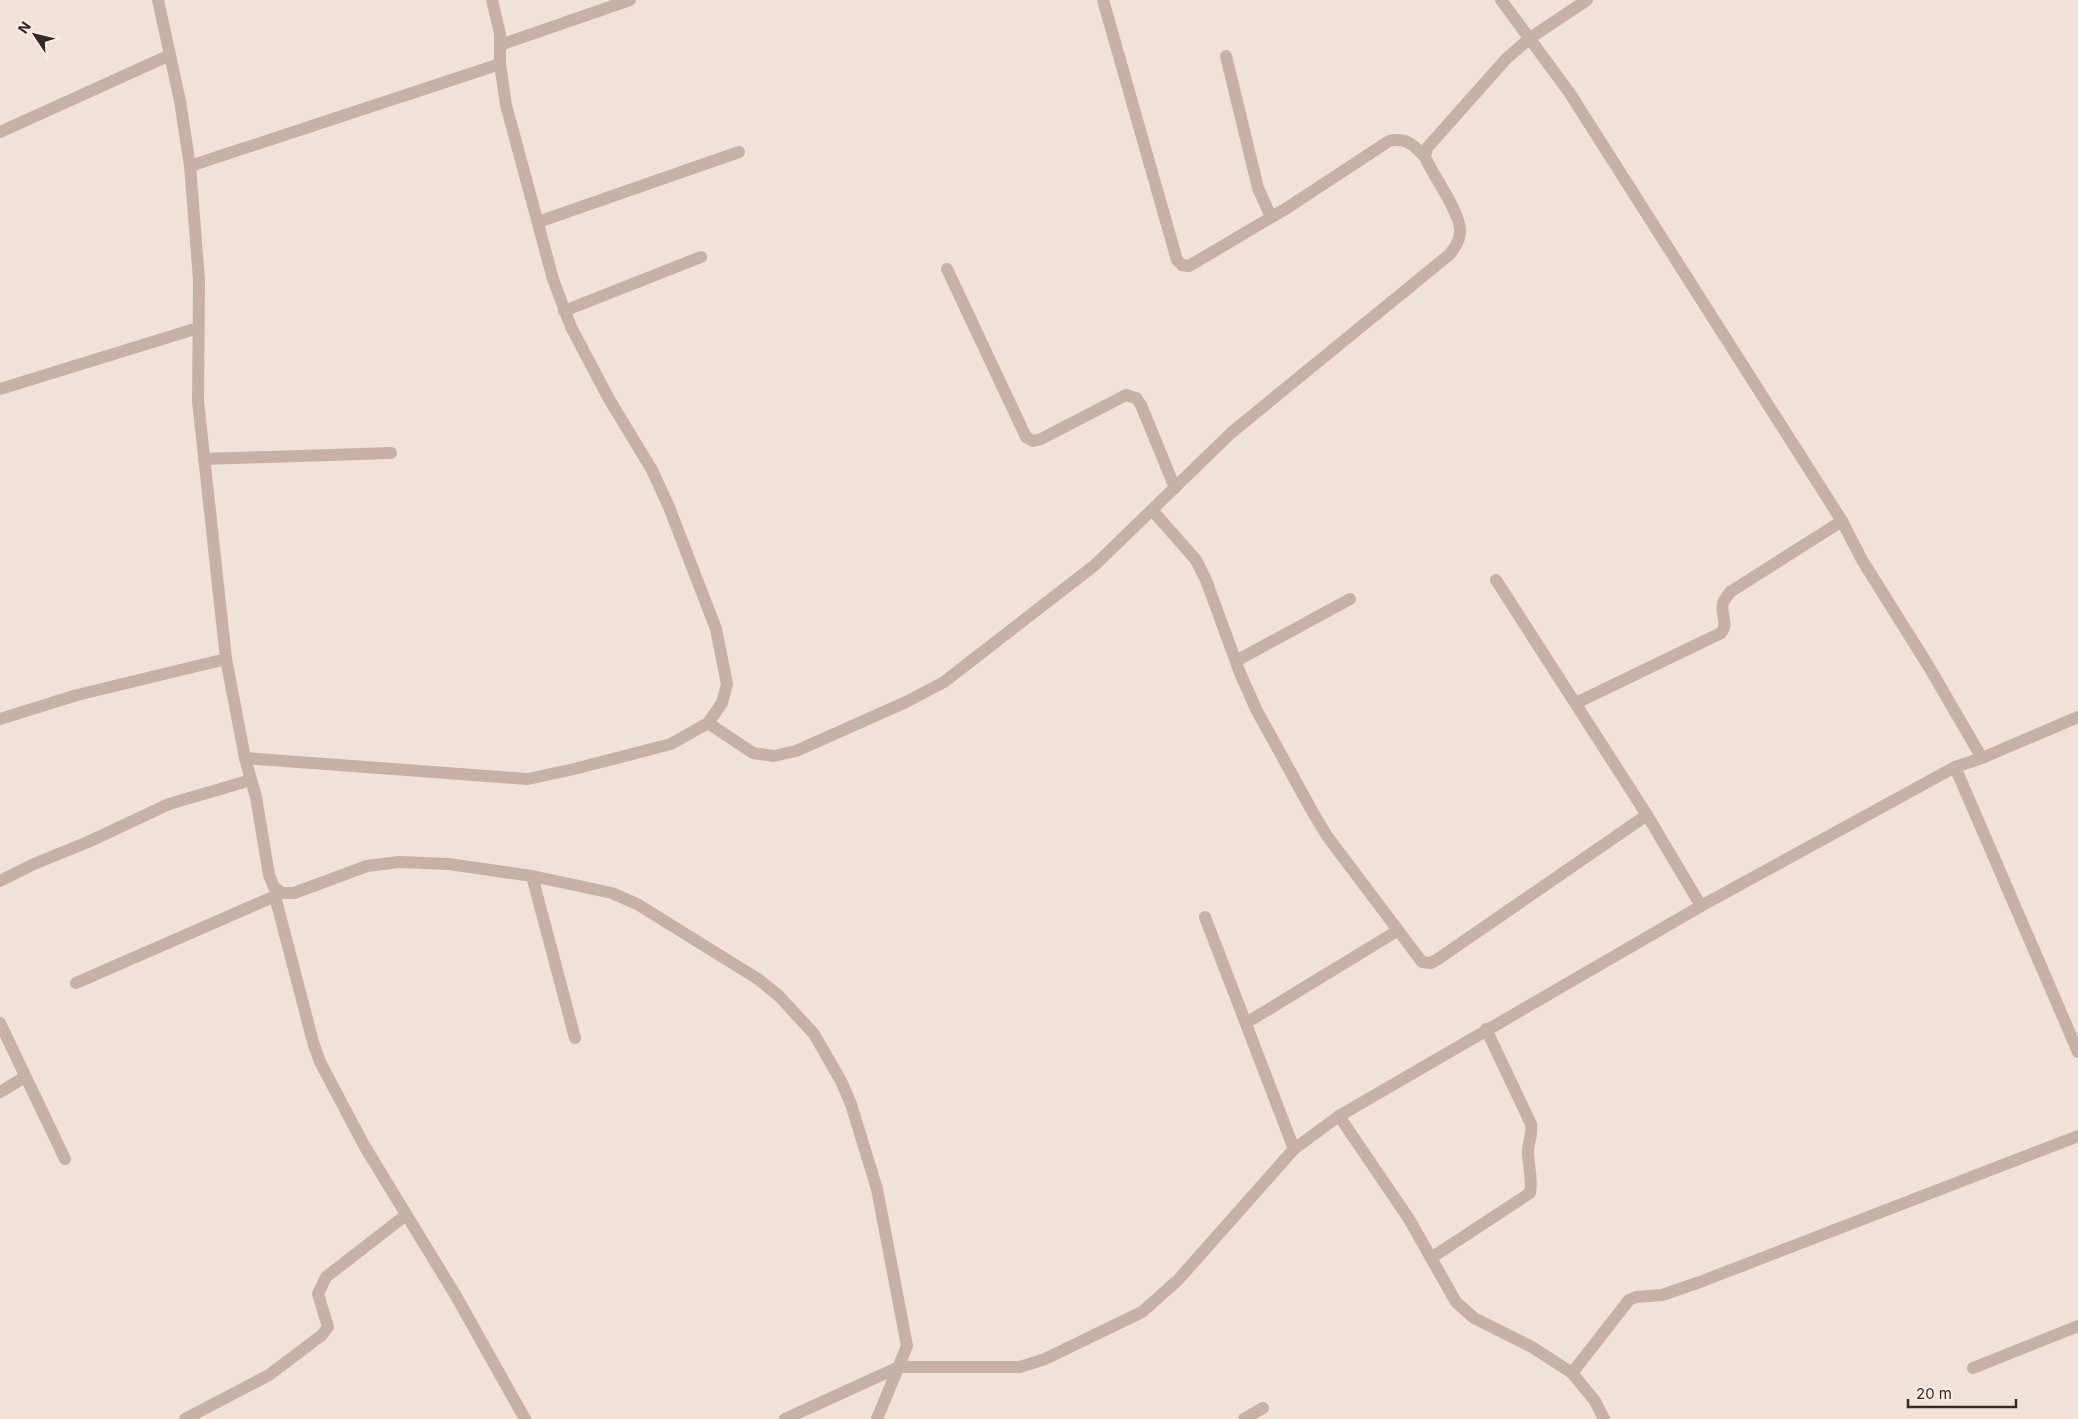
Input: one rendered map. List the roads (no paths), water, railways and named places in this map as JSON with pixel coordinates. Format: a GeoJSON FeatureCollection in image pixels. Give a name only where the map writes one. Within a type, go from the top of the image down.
{"type":"FeatureCollection","features":[{"type":"Feature","properties":{"kind":"street"},"geometry":{"type":"LineString","coordinates":[[158,0],[190,166],[198,280],[198,401],[226,659],[244,758],[256,798],[269,875],[279,894],[313,1042],[320,1062],[365,1148],[456,1296],[525,1419]]}},
{"type":"Feature","properties":{"kind":"street"},"geometry":{"type":"LineString","coordinates":[[244,758],[528,779],[671,744],[708,723],[722,703],[727,684],[716,629],[669,506],[652,470],[609,399],[564,311],[553,279],[506,105],[500,64],[500,34],[492,0]]}},
{"type":"Feature","properties":{"kind":"street"},"geometry":{"type":"LineString","coordinates":[[500,45],[630,0]]}},
{"type":"Feature","properties":{"kind":"street"},"geometry":{"type":"LineString","coordinates":[[708,723],[753,753],[774,756],[796,751],[906,702],[944,682],[1088,571],[1231,433],[1450,254],[1458,244],[1461,231],[1458,219],[1425,157],[1411,143],[1399,138],[1389,141],[1271,217],[1189,266],[1182,265],[1177,260],[1103,0]]}},
{"type":"Feature","properties":{"kind":"street"},"geometry":{"type":"LineString","coordinates":[[1501,0],[1569,92],[1842,521],[1862,560],[1929,667],[1982,758]]}},
{"type":"Feature","properties":{"kind":"street"},"geometry":{"type":"LineString","coordinates":[[1425,157],[1427,148],[1435,138],[1506,59],[1530,38],[1586,0]]}},
{"type":"Feature","properties":{"kind":"street"},"geometry":{"type":"LineString","coordinates":[[0,132],[170,55]]}},
{"type":"Feature","properties":{"kind":"street"},"geometry":{"type":"LineString","coordinates":[[1226,56],[1258,188],[1271,217]]}},
{"type":"Feature","properties":{"kind":"street"},"geometry":{"type":"LineString","coordinates":[[190,166],[500,64]]}},
{"type":"Feature","properties":{"kind":"street"},"geometry":{"type":"LineString","coordinates":[[538,222],[739,152]]}},
{"type":"Feature","properties":{"kind":"street"},"geometry":{"type":"LineString","coordinates":[[564,311],[701,257]]}},
{"type":"Feature","properties":{"kind":"street"},"geometry":{"type":"LineString","coordinates":[[947,269],[1026,437],[1033,441],[1041,439],[1126,395],[1136,398],[1141,404],[1175,488]]}},
{"type":"Feature","properties":{"kind":"street"},"geometry":{"type":"LineString","coordinates":[[0,389],[198,328]]}},
{"type":"Feature","properties":{"kind":"street"},"geometry":{"type":"LineString","coordinates":[[204,459],[391,453]]}},
{"type":"Feature","properties":{"kind":"street"},"geometry":{"type":"LineString","coordinates":[[1152,510],[1196,560],[1206,580],[1236,662],[1256,709],[1312,811],[1327,836],[1422,962],[1430,963],[1647,815]]}},
{"type":"Feature","properties":{"kind":"street"},"geometry":{"type":"LineString","coordinates":[[1576,702],[1721,633],[1725,622],[1722,612],[1723,603],[1730,592],[1842,521]]}},
{"type":"Feature","properties":{"kind":"street"},"geometry":{"type":"LineString","coordinates":[[1496,580],[1576,702],[1647,815],[1701,906]]}},
{"type":"Feature","properties":{"kind":"street"},"geometry":{"type":"LineString","coordinates":[[1236,662],[1350,599]]}},
{"type":"Feature","properties":{"kind":"street"},"geometry":{"type":"LineString","coordinates":[[0,719],[77,695],[226,659]]}},
{"type":"Feature","properties":{"kind":"street"},"geometry":{"type":"LineString","coordinates":[[785,1419],[899,1367],[1020,1367],[1045,1359],[1142,1312],[1178,1280],[1294,1149],[1339,1116],[1701,906],[1955,767],[1982,758],[2078,717]]}},
{"type":"Feature","properties":{"kind":"street"},"geometry":{"type":"LineString","coordinates":[[1955,767],[2078,1052]]}},
{"type":"Feature","properties":{"kind":"street"},"geometry":{"type":"LineString","coordinates":[[0,882],[34,864],[170,804],[251,780]]}},
{"type":"Feature","properties":{"kind":"street"},"geometry":{"type":"LineString","coordinates":[[76,983],[279,894],[294,893],[367,866],[399,862],[449,864],[532,876],[612,893],[637,904],[758,979],[779,996],[814,1034],[841,1081],[851,1104],[877,1189],[907,1346],[877,1419]]}},
{"type":"Feature","properties":{"kind":"street"},"geometry":{"type":"LineString","coordinates":[[532,876],[575,1038]]}},
{"type":"Feature","properties":{"kind":"street"},"geometry":{"type":"LineString","coordinates":[[1205,917],[1294,1149]]}},
{"type":"Feature","properties":{"kind":"street"},"geometry":{"type":"LineString","coordinates":[[1246,1023],[1397,931]]}},
{"type":"Feature","properties":{"kind":"street"},"geometry":{"type":"LineString","coordinates":[[0,1023],[65,1159]]}},
{"type":"Feature","properties":{"kind":"street"},"geometry":{"type":"LineString","coordinates":[[1431,1258],[1530,1193],[1532,1186],[1528,1154],[1528,1144],[1533,1134],[1531,1124],[1486,1029]]}},
{"type":"Feature","properties":{"kind":"street"},"geometry":{"type":"LineString","coordinates":[[0,1092],[26,1077]]}},
{"type":"Feature","properties":{"kind":"street"},"geometry":{"type":"LineString","coordinates":[[1339,1116],[1409,1219],[1456,1302],[1474,1318],[1532,1347],[1572,1373],[1596,1400],[1604,1419]]}},
{"type":"Feature","properties":{"kind":"street"},"geometry":{"type":"LineString","coordinates":[[1572,1373],[1629,1300],[1662,1295],[1700,1282],[2078,1136]]}},
{"type":"Feature","properties":{"kind":"street"},"geometry":{"type":"LineString","coordinates":[[185,1419],[269,1375],[322,1336],[328,1326],[318,1294],[326,1277],[406,1215]]}},
{"type":"Feature","properties":{"kind":"street"},"geometry":{"type":"LineString","coordinates":[[1973,1368],[2078,1326]]}},
{"type":"Feature","properties":{"kind":"street"},"geometry":{"type":"LineString","coordinates":[[1244,1419],[1263,1408]]}}]}
